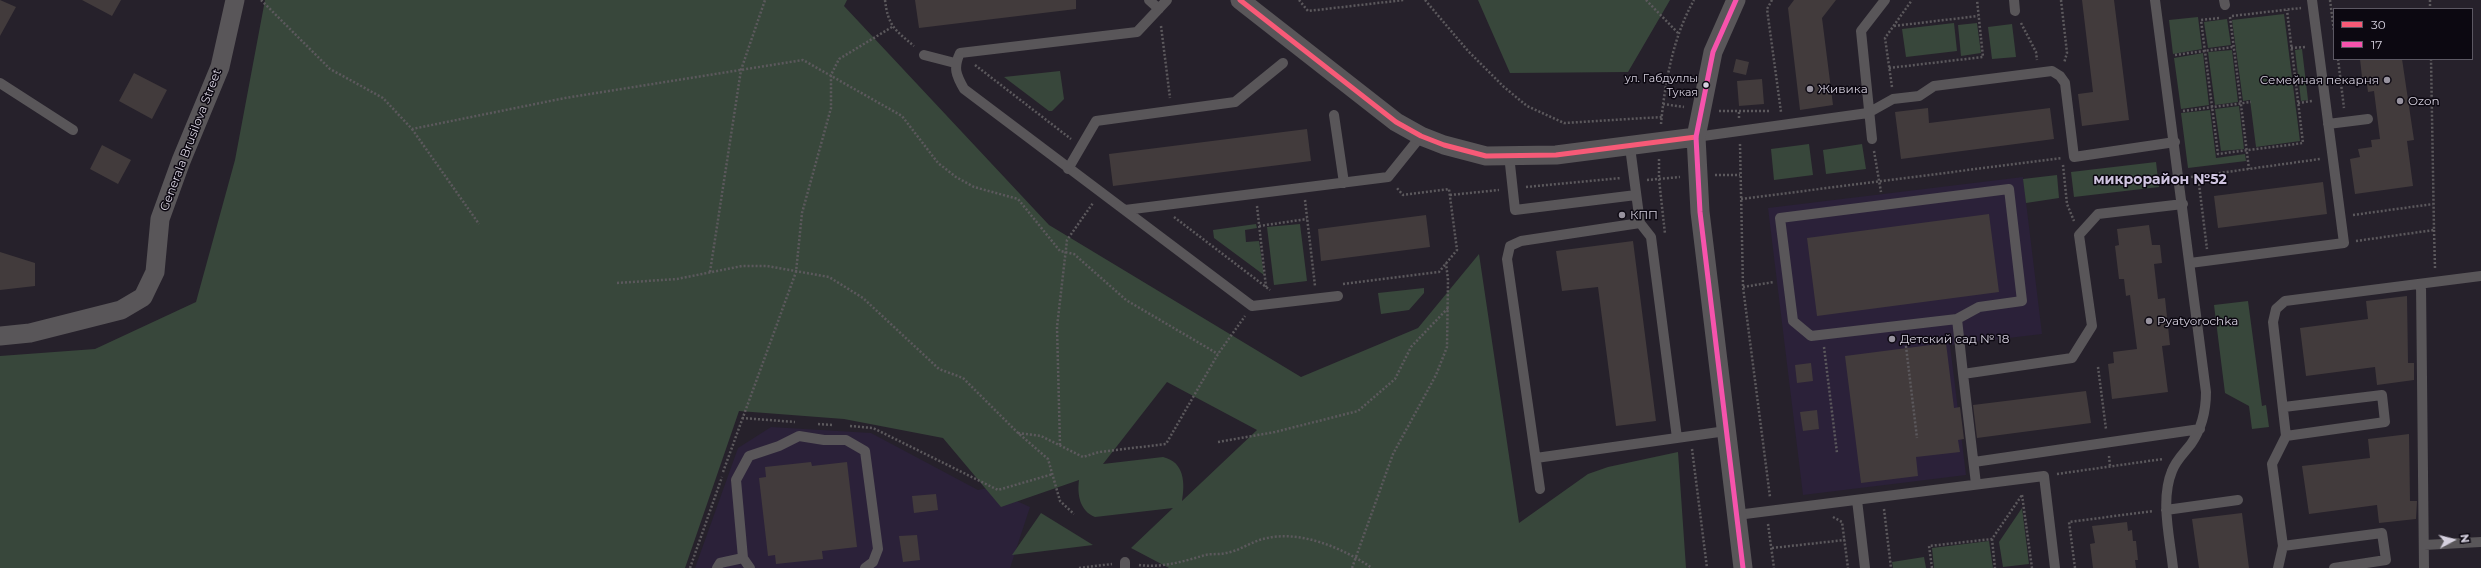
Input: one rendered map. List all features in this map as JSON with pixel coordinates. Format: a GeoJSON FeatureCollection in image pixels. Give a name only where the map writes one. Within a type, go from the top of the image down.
{"type":"FeatureCollection","features":[{"type":"Feature","properties":{"kind":"street","name":"Generala Brusilova Street"},"geometry":{"type":"LineString","coordinates":[[0,336],[30,333],[121,310],[143,297],[155,272],[160,219],[181,161],[220,67],[236,0]]}},
{"type":"Feature","properties":{"kind":"street"},"geometry":{"type":"LineString","coordinates":[[1240,0],[1396,122],[1421,136],[1444,145],[1486,156],[1556,155],[1630,147],[1696,137]]}},
{"type":"Feature","properties":{"kind":"street"},"geometry":{"type":"LineString","coordinates":[[1736,0],[1713,52],[1700,109],[1696,137],[1700,212],[1743,568]]}},
{"type":"Feature","properties":{"kind":"lane"},"geometry":{"type":"LineString","coordinates":[[1149,0],[1159,9]]}},
{"type":"Feature","properties":{"kind":"lane"},"geometry":{"type":"LineString","coordinates":[[1167,0],[1137,32],[960,53],[955,63],[955,74],[964,89],[1068,169],[1252,306],[1338,296]]}},
{"type":"Feature","properties":{"kind":"lane"},"geometry":{"type":"LineString","coordinates":[[1872,139],[1868,113],[1861,31],[1885,0]]}},
{"type":"Feature","properties":{"kind":"lane"},"geometry":{"type":"LineString","coordinates":[[2014,0],[2015,11]]}},
{"type":"Feature","properties":{"kind":"lane"},"geometry":{"type":"LineString","coordinates":[[2154,0],[2169,113],[2180,178],[2206,392],[2206,410],[2200,429],[2180,456],[2172,471],[2167,489],[2166,510],[2173,568]]}},
{"type":"Feature","properties":{"kind":"lane"},"geometry":{"type":"LineString","coordinates":[[2190,263],[2344,243],[2313,3]]}},
{"type":"Feature","properties":{"kind":"lane"},"geometry":{"type":"LineString","coordinates":[[924,55],[955,63]]}},
{"type":"Feature","properties":{"kind":"lane"},"geometry":{"type":"LineString","coordinates":[[1068,169],[1096,121],[1235,102],[1283,64]]}},
{"type":"Feature","properties":{"kind":"lane"},"geometry":{"type":"LineString","coordinates":[[1696,137],[1868,113],[1893,99],[1918,96],[1934,86],[2052,71],[2060,76],[2065,83],[2074,157],[2175,142]]}},
{"type":"Feature","properties":{"kind":"lane"},"geometry":{"type":"LineString","coordinates":[[0,83],[73,130]]}},
{"type":"Feature","properties":{"kind":"lane"},"geometry":{"type":"LineString","coordinates":[[1334,115],[1344,183]]}},
{"type":"Feature","properties":{"kind":"lane"},"geometry":{"type":"LineString","coordinates":[[2328,124],[2368,119]]}},
{"type":"Feature","properties":{"kind":"lane"},"geometry":{"type":"LineString","coordinates":[[1125,210],[1388,177],[1421,136]]}},
{"type":"Feature","properties":{"kind":"lane"},"geometry":{"type":"LineString","coordinates":[[1630,147],[1640,223],[1652,237],[1677,438]]}},
{"type":"Feature","properties":{"kind":"lane"},"geometry":{"type":"LineString","coordinates":[[1509,155],[1515,210],[1636,195]]}},
{"type":"Feature","properties":{"kind":"lane"},"geometry":{"type":"LineString","coordinates":[[2009,189],[2022,301],[1979,306],[1957,319],[1810,336],[1793,321],[1780,218],[1883,205],[2009,189]]}},
{"type":"Feature","properties":{"kind":"lane"},"geometry":{"type":"LineString","coordinates":[[1963,374],[2072,358],[2092,326],[2079,235],[2098,214],[2183,204]]}},
{"type":"Feature","properties":{"kind":"lane"},"geometry":{"type":"LineString","coordinates":[[1540,490],[1507,260],[1510,246],[1522,241],[1640,223]]}},
{"type":"Feature","properties":{"kind":"lane"},"geometry":{"type":"LineString","coordinates":[[2278,568],[2283,546],[2272,464],[2286,436],[2284,407],[2272,322],[2276,309],[2285,301],[2481,276]]}},
{"type":"Feature","properties":{"kind":"lane"},"geometry":{"type":"LineString","coordinates":[[2421,284],[2424,568]]}},
{"type":"Feature","properties":{"kind":"lane"},"geometry":{"type":"LineString","coordinates":[[1957,319],[1976,484]]}},
{"type":"Feature","properties":{"kind":"lane"},"geometry":{"type":"LineString","coordinates":[[2284,407],[2382,395],[2385,422],[2286,436]]}},
{"type":"Feature","properties":{"kind":"lane"},"geometry":{"type":"LineString","coordinates":[[1974,462],[2200,429]]}},
{"type":"Feature","properties":{"kind":"lane"},"geometry":{"type":"LineString","coordinates":[[1536,458],[1726,431]]}},
{"type":"Feature","properties":{"kind":"lane"},"geometry":{"type":"LineString","coordinates":[[750,568],[743,558],[736,480],[749,456],[779,446],[798,436],[824,440],[846,440],[865,451],[878,549],[873,562],[865,568]]}},
{"type":"Feature","properties":{"kind":"lane"},"geometry":{"type":"LineString","coordinates":[[1737,515],[1770,517],[1856,500],[2044,476],[2055,568]]}},
{"type":"Feature","properties":{"kind":"lane"},"geometry":{"type":"LineString","coordinates":[[1856,500],[1865,568]]}},
{"type":"Feature","properties":{"kind":"lane"},"geometry":{"type":"LineString","coordinates":[[2166,510],[2238,500]]}},
{"type":"Feature","properties":{"kind":"lane"},"geometry":{"type":"LineString","coordinates":[[2283,546],[2382,533],[2386,560],[2334,568]]}},
{"type":"Feature","properties":{"kind":"lane"},"geometry":{"type":"LineString","coordinates":[[2424,545],[2481,542]]}},
{"type":"Feature","properties":{"kind":"lane"},"geometry":{"type":"LineString","coordinates":[[718,568],[720,563],[743,558]]}},
{"type":"Feature","properties":{"kind":"path"},"geometry":{"type":"LineString","coordinates":[[261,0],[330,69],[383,98],[412,129],[479,224]]}},
{"type":"Feature","properties":{"kind":"path"},"geometry":{"type":"LineString","coordinates":[[710,272],[741,70],[765,0]]}},
{"type":"Feature","properties":{"kind":"path"},"geometry":{"type":"LineString","coordinates":[[885,0],[887,17],[892,27],[924,55]]}},
{"type":"Feature","properties":{"kind":"path"},"geometry":{"type":"LineString","coordinates":[[1299,0],[1308,11],[1404,0]]}},
{"type":"Feature","properties":{"kind":"path"},"geometry":{"type":"LineString","coordinates":[[1425,0],[1468,51],[1504,88],[1527,106],[1564,123],[1662,117]]}},
{"type":"Feature","properties":{"kind":"path"},"geometry":{"type":"LineString","coordinates":[[1646,0],[1678,33]]}},
{"type":"Feature","properties":{"kind":"path"},"geometry":{"type":"LineString","coordinates":[[1666,242],[1659,179],[1663,104],[1678,33],[1694,0]]}},
{"type":"Feature","properties":{"kind":"path"},"geometry":{"type":"LineString","coordinates":[[1772,0],[1767,9],[1783,126]]}},
{"type":"Feature","properties":{"kind":"path"},"geometry":{"type":"LineString","coordinates":[[1893,99],[1885,38],[1912,0]]}},
{"type":"Feature","properties":{"kind":"path"},"geometry":{"type":"LineString","coordinates":[[1889,68],[1983,57],[1977,0]]}},
{"type":"Feature","properties":{"kind":"path"},"geometry":{"type":"LineString","coordinates":[[2060,76],[2067,53],[2061,0]]}},
{"type":"Feature","properties":{"kind":"path"},"geometry":{"type":"LineString","coordinates":[[2330,0],[2333,23]]}},
{"type":"Feature","properties":{"kind":"path"},"geometry":{"type":"LineString","coordinates":[[2287,10],[2303,143],[2218,154],[2201,20],[2287,10],[2313,3]]}},
{"type":"Feature","properties":{"kind":"path"},"geometry":{"type":"LineString","coordinates":[[1159,9],[1172,110]]}},
{"type":"Feature","properties":{"kind":"path"},"geometry":{"type":"LineString","coordinates":[[2015,11],[2036,52],[2038,73]]}},
{"type":"Feature","properties":{"kind":"path"},"geometry":{"type":"LineString","coordinates":[[1894,26],[1978,16]]}},
{"type":"Feature","properties":{"kind":"path"},"geometry":{"type":"LineString","coordinates":[[2230,17],[2249,169]]}},
{"type":"Feature","properties":{"kind":"path"},"geometry":{"type":"LineString","coordinates":[[690,568],[742,418],[796,272],[802,213],[831,108],[831,75],[839,59],[892,27]]}},
{"type":"Feature","properties":{"kind":"path"},"geometry":{"type":"LineString","coordinates":[[2162,57],[2234,47]]}},
{"type":"Feature","properties":{"kind":"path"},"geometry":{"type":"LineString","coordinates":[[960,53],[1082,147]]}},
{"type":"Feature","properties":{"kind":"path"},"geometry":{"type":"LineString","coordinates":[[412,129],[565,98],[803,60],[902,116],[938,163],[956,177],[974,187],[1018,199],[1060,251],[1074,254],[1126,300],[1218,354]]}},
{"type":"Feature","properties":{"kind":"path"},"geometry":{"type":"LineString","coordinates":[[2338,60],[2346,122]]}},
{"type":"Feature","properties":{"kind":"path"},"geometry":{"type":"LineString","coordinates":[[2431,60],[2435,282]]}},
{"type":"Feature","properties":{"kind":"path"},"geometry":{"type":"LineString","coordinates":[[2169,113],[2251,102]]}},
{"type":"Feature","properties":{"kind":"path"},"geometry":{"type":"LineString","coordinates":[[1663,104],[1739,112],[1781,111]]}},
{"type":"Feature","properties":{"kind":"path"},"geometry":{"type":"LineString","coordinates":[[1739,112],[1743,287],[1770,517],[1774,568]]}},
{"type":"Feature","properties":{"kind":"path"},"geometry":{"type":"LineString","coordinates":[[1872,139],[1883,205]]}},
{"type":"Feature","properties":{"kind":"path"},"geometry":{"type":"LineString","coordinates":[[1741,199],[2074,157]]}},
{"type":"Feature","properties":{"kind":"path"},"geometry":{"type":"LineString","coordinates":[[2180,178],[2333,158]]}},
{"type":"Feature","properties":{"kind":"path"},"geometry":{"type":"LineString","coordinates":[[1450,195],[1633,176],[1644,180],[1697,175],[1740,175]]}},
{"type":"Feature","properties":{"kind":"path"},"geometry":{"type":"LineString","coordinates":[[2198,176],[2209,261]]}},
{"type":"Feature","properties":{"kind":"path"},"geometry":{"type":"LineString","coordinates":[[1338,296],[1343,283],[1438,272],[1457,250],[1449,189],[1403,195],[1388,177]]}},
{"type":"Feature","properties":{"kind":"path"},"geometry":{"type":"LineString","coordinates":[[1303,188],[1316,298]]}},
{"type":"Feature","properties":{"kind":"path"},"geometry":{"type":"LineString","coordinates":[[1060,445],[1057,327],[1067,240],[1100,193]]}},
{"type":"Feature","properties":{"kind":"path"},"geometry":{"type":"LineString","coordinates":[[1256,194],[1266,287]]}},
{"type":"Feature","properties":{"kind":"path"},"geometry":{"type":"LineString","coordinates":[[2340,216],[2433,204]]}},
{"type":"Feature","properties":{"kind":"path"},"geometry":{"type":"LineString","coordinates":[[1159,206],[1286,302]]}},
{"type":"Feature","properties":{"kind":"path"},"geometry":{"type":"LineString","coordinates":[[1260,226],[1307,219]]}},
{"type":"Feature","properties":{"kind":"path"},"geometry":{"type":"LineString","coordinates":[[2344,243],[2434,230]]}},
{"type":"Feature","properties":{"kind":"path"},"geometry":{"type":"LineString","coordinates":[[1352,568],[1393,454],[1436,375],[1446,347],[1448,280],[1446,263]]}},
{"type":"Feature","properties":{"kind":"path"},"geometry":{"type":"LineString","coordinates":[[617,283],[677,279],[742,266],[767,266],[829,277],[863,298],[939,369],[963,378],[1017,432],[1048,459],[1060,501],[1074,514]]}},
{"type":"Feature","properties":{"kind":"path"},"geometry":{"type":"LineString","coordinates":[[1743,287],[1788,280]]}},
{"type":"Feature","properties":{"kind":"path"},"geometry":{"type":"LineString","coordinates":[[1017,432],[1041,436],[1083,458],[1099,452],[1166,444],[1218,354],[1252,306]]}},
{"type":"Feature","properties":{"kind":"path"},"geometry":{"type":"LineString","coordinates":[[1218,442],[1275,432],[1358,411],[1395,379],[1411,347],[1435,319],[1448,307]]}},
{"type":"Feature","properties":{"kind":"path"},"geometry":{"type":"LineString","coordinates":[[1903,325],[1917,438]]}},
{"type":"Feature","properties":{"kind":"path"},"geometry":{"type":"LineString","coordinates":[[1823,335],[1837,453]]}},
{"type":"Feature","properties":{"kind":"path"},"geometry":{"type":"LineString","coordinates":[[2098,367],[2110,466]]}},
{"type":"Feature","properties":{"kind":"path"},"geometry":{"type":"LineString","coordinates":[[742,418],[796,422]]}},
{"type":"Feature","properties":{"kind":"path"},"geometry":{"type":"LineString","coordinates":[[811,423],[835,425]]}},
{"type":"Feature","properties":{"kind":"path"},"geometry":{"type":"LineString","coordinates":[[842,425],[873,428],[998,490],[1053,474]]}},
{"type":"Feature","properties":{"kind":"path"},"geometry":{"type":"LineString","coordinates":[[1690,436],[1707,568]]}},
{"type":"Feature","properties":{"kind":"path"},"geometry":{"type":"LineString","coordinates":[[2044,476],[2180,456]]}},
{"type":"Feature","properties":{"kind":"path"},"geometry":{"type":"LineString","coordinates":[[2020,479],[2032,568]]}},
{"type":"Feature","properties":{"kind":"path"},"geometry":{"type":"LineString","coordinates":[[1995,568],[1992,539],[2022,495]]}},
{"type":"Feature","properties":{"kind":"path"},"geometry":{"type":"LineString","coordinates":[[1884,509],[1891,568]]}},
{"type":"Feature","properties":{"kind":"path"},"geometry":{"type":"LineString","coordinates":[[2075,568],[2069,522],[2166,510]]}},
{"type":"Feature","properties":{"kind":"path"},"geometry":{"type":"LineString","coordinates":[[1828,514],[1842,522],[1848,568]]}},
{"type":"Feature","properties":{"kind":"path"},"geometry":{"type":"LineString","coordinates":[[1079,568],[1125,565],[1146,566],[1179,563],[1204,555],[1227,553],[1262,539],[1276,536],[1330,544],[1356,557],[1372,568]]}},
{"type":"Feature","properties":{"kind":"path"},"geometry":{"type":"LineString","coordinates":[[1772,548],[1862,538]]}},
{"type":"Feature","properties":{"kind":"path"},"geometry":{"type":"LineString","coordinates":[[1932,568],[1929,546],[1992,539]]}},
{"type":"Feature","properties":{"kind":"shaded area","name":"Детский сад № 18"},"geometry":{"type":"Polygon","coordinates":[[[2023,177],[2042,334],[1950,345],[1966,475],[1803,495],[1768,208],[2023,177]]]}},
{"type":"Feature","properties":{"kind":"shaded area"},"geometry":{"type":"Polygon","coordinates":[[[771,427],[871,433],[978,490],[988,488],[1030,507],[1010,568],[695,568],[738,448],[771,427]]]}},
{"type":"Feature","properties":{"kind":"green space"},"geometry":{"type":"Polygon","coordinates":[[[265,0],[847,0],[844,6],[1049,225],[1301,377],[1418,328],[1479,254],[1519,523],[1588,474],[1608,467],[1678,452],[1686,568],[1169,568],[1131,548],[1173,508],[1095,517],[1083,507],[1079,497],[1079,480],[1001,507],[943,438],[844,419],[739,411],[685,568],[0,568],[0,356],[95,349],[196,302],[235,160],[265,0]],[[1167,382],[1103,464],[1163,457],[1170,460],[1176,464],[1182,474],[1182,501],[1257,430],[1167,382]]]}},
{"type":"Feature","properties":{"kind":"green space"},"geometry":{"type":"Polygon","coordinates":[[[1478,0],[1670,0],[1628,72],[1510,73],[1478,0]]]}},
{"type":"Feature","properties":{"kind":"green space"},"geometry":{"type":"Polygon","coordinates":[[[2284,14],[2300,141],[2256,147],[2250,100],[2243,101],[2232,20],[2284,14]]]}},
{"type":"Feature","properties":{"kind":"green space"},"geometry":{"type":"Polygon","coordinates":[[[2198,17],[2202,49],[2173,54],[2169,20],[2198,17]]]}},
{"type":"Feature","properties":{"kind":"green space"},"geometry":{"type":"Polygon","coordinates":[[[2227,19],[2231,45],[2208,48],[2204,22],[2227,19]]]}},
{"type":"Feature","properties":{"kind":"green space"},"geometry":{"type":"Polygon","coordinates":[[[1954,23],[1957,51],[1906,57],[1902,29],[1954,23]]]}},
{"type":"Feature","properties":{"kind":"green space"},"geometry":{"type":"Polygon","coordinates":[[[1977,23],[1981,53],[1961,56],[1958,25],[1977,23]]]}},
{"type":"Feature","properties":{"kind":"green space"},"geometry":{"type":"Polygon","coordinates":[[[2012,24],[2016,57],[1992,59],[1988,27],[2012,24]]]}},
{"type":"Feature","properties":{"kind":"green space"},"geometry":{"type":"Polygon","coordinates":[[[2302,49],[2308,100],[2301,101],[2295,50],[2302,49]]]}},
{"type":"Feature","properties":{"kind":"green space"},"geometry":{"type":"Polygon","coordinates":[[[2232,50],[2238,102],[2215,105],[2208,52],[2232,50]]]}},
{"type":"Feature","properties":{"kind":"green space"},"geometry":{"type":"Polygon","coordinates":[[[2203,53],[2209,105],[2181,109],[2174,58],[2203,53]]]}},
{"type":"Feature","properties":{"kind":"green space"},"geometry":{"type":"Polygon","coordinates":[[[1060,71],[1064,99],[1052,111],[1049,111],[1004,77],[1060,71]]]}},
{"type":"Feature","properties":{"kind":"green space"},"geometry":{"type":"Polygon","coordinates":[[[2239,106],[2244,149],[2221,151],[2215,109],[2239,106]]]}},
{"type":"Feature","properties":{"kind":"green space"},"geometry":{"type":"Polygon","coordinates":[[[2210,110],[2216,158],[2245,154],[2246,161],[2188,168],[2181,113],[2210,110]]]}},
{"type":"Feature","properties":{"kind":"green space"},"geometry":{"type":"Polygon","coordinates":[[[1809,144],[1813,175],[1774,180],[1771,149],[1809,144]]]}},
{"type":"Feature","properties":{"kind":"green space"},"geometry":{"type":"Polygon","coordinates":[[[1862,144],[1866,169],[1826,174],[1823,150],[1862,144]]]}},
{"type":"Feature","properties":{"kind":"green space"},"geometry":{"type":"Polygon","coordinates":[[[2156,162],[2159,187],[2074,197],[2071,172],[2156,162]]]}},
{"type":"Feature","properties":{"kind":"green space"},"geometry":{"type":"Polygon","coordinates":[[[2057,175],[2059,198],[2026,203],[2023,179],[2057,175]]]}},
{"type":"Feature","properties":{"kind":"green space"},"geometry":{"type":"Polygon","coordinates":[[[1256,224],[1257,228],[1245,230],[1246,242],[1259,241],[1264,275],[1214,238],[1213,230],[1256,224]]]}},
{"type":"Feature","properties":{"kind":"green space"},"geometry":{"type":"Polygon","coordinates":[[[1300,224],[1307,281],[1274,285],[1267,227],[1300,224]]]}},
{"type":"Feature","properties":{"kind":"green space"},"geometry":{"type":"Polygon","coordinates":[[[1424,288],[1424,293],[1409,310],[1381,314],[1378,293],[1424,288]]]}},
{"type":"Feature","properties":{"kind":"green space"},"geometry":{"type":"Polygon","coordinates":[[[2248,301],[2262,406],[2266,405],[2269,427],[2252,429],[2249,406],[2225,393],[2214,305],[2248,301]]]}},
{"type":"Feature","properties":{"kind":"green space"},"geometry":{"type":"Polygon","coordinates":[[[2022,508],[2029,564],[2003,567],[1999,542],[2022,508]]]}},
{"type":"Feature","properties":{"kind":"green space"},"geometry":{"type":"Polygon","coordinates":[[[1041,513],[1093,545],[1012,555],[1041,513]]]}},
{"type":"Feature","properties":{"kind":"green space"},"geometry":{"type":"Polygon","coordinates":[[[1989,541],[1993,568],[1934,568],[1932,548],[1989,541]]]}},
{"type":"Feature","properties":{"kind":"green space"},"geometry":{"type":"Polygon","coordinates":[[[1924,557],[1926,568],[1893,568],[1892,562],[1924,557]]]}},
{"type":"Feature","properties":{"kind":"building"},"geometry":{"type":"Polygon","coordinates":[[[0,0],[16,7],[0,36],[0,0]]]}},
{"type":"Feature","properties":{"kind":"building"},"geometry":{"type":"Polygon","coordinates":[[[82,0],[121,0],[112,16],[82,0]]]}},
{"type":"Feature","properties":{"kind":"building"},"geometry":{"type":"Polygon","coordinates":[[[915,0],[1076,0],[1076,9],[919,28],[915,0]]]}},
{"type":"Feature","properties":{"kind":"building"},"geometry":{"type":"Polygon","coordinates":[[[1794,0],[1836,0],[1822,18],[1833,105],[1800,110],[1788,8],[1794,0]]]}},
{"type":"Feature","properties":{"kind":"building"},"geometry":{"type":"Polygon","coordinates":[[[2082,0],[2114,0],[2129,120],[2082,126],[2078,94],[2093,92],[2082,0]]]}},
{"type":"Feature","properties":{"kind":"building"},"geometry":{"type":"Polygon","coordinates":[[[1736,59],[1749,62],[1746,75],[1733,72],[1736,59]]]}},
{"type":"Feature","properties":{"kind":"building"},"geometry":{"type":"Polygon","coordinates":[[[2360,60],[2402,60],[2414,140],[2407,141],[2413,186],[2355,194],[2350,159],[2360,157],[2358,149],[2372,147],[2371,140],[2380,139],[2374,91],[2368,92],[2366,77],[2362,77],[2360,60]]]}},
{"type":"Feature","properties":{"kind":"building"},"geometry":{"type":"Polygon","coordinates":[[[134,73],[167,90],[152,119],[119,101],[134,73]]]}},
{"type":"Feature","properties":{"kind":"building"},"geometry":{"type":"Polygon","coordinates":[[[1762,79],[1764,104],[1739,106],[1737,81],[1762,79]]]}},
{"type":"Feature","properties":{"kind":"building"},"geometry":{"type":"Polygon","coordinates":[[[1928,108],[1929,123],[2050,108],[2054,139],[1901,159],[1895,112],[1928,108]]]}},
{"type":"Feature","properties":{"kind":"building"},"geometry":{"type":"Polygon","coordinates":[[[1307,129],[1311,161],[1113,186],[1109,154],[1307,129]]]}},
{"type":"Feature","properties":{"kind":"building"},"geometry":{"type":"Polygon","coordinates":[[[102,145],[131,160],[118,184],[90,169],[102,145]]]}},
{"type":"Feature","properties":{"kind":"building"},"geometry":{"type":"Polygon","coordinates":[[[2323,182],[2327,214],[2218,228],[2214,196],[2323,182]]]}},
{"type":"Feature","properties":{"kind":"building"},"geometry":{"type":"Polygon","coordinates":[[[1989,214],[1999,292],[1817,316],[1807,238],[1989,214]]]}},
{"type":"Feature","properties":{"kind":"building"},"geometry":{"type":"Polygon","coordinates":[[[1426,215],[1430,247],[1321,261],[1318,229],[1426,215]]]}},
{"type":"Feature","properties":{"kind":"building"},"geometry":{"type":"Polygon","coordinates":[[[2149,225],[2152,245],[2160,245],[2162,263],[2154,264],[2158,299],[2165,298],[2170,345],[2162,346],[2168,392],[2112,399],[2108,364],[2114,363],[2113,352],[2137,349],[2130,295],[2126,296],[2124,279],[2119,279],[2115,246],[2119,245],[2117,229],[2149,225]]]}},
{"type":"Feature","properties":{"kind":"building"},"geometry":{"type":"Polygon","coordinates":[[[1633,241],[1656,421],[1616,426],[1598,287],[1562,291],[1556,251],[1633,241]]]}},
{"type":"Feature","properties":{"kind":"building"},"geometry":{"type":"Polygon","coordinates":[[[0,252],[35,263],[35,286],[0,290],[0,252]]]}},
{"type":"Feature","properties":{"kind":"building"},"geometry":{"type":"Polygon","coordinates":[[[2407,296],[2408,363],[2414,363],[2414,380],[2377,385],[2375,367],[2306,376],[2300,328],[2368,319],[2366,301],[2407,296]]]}},
{"type":"Feature","properties":{"kind":"building"},"geometry":{"type":"Polygon","coordinates":[[[1946,343],[1954,408],[1960,407],[1964,439],[1958,440],[1960,452],[1916,457],[1918,476],[1861,483],[1845,356],[1946,343]]]}},
{"type":"Feature","properties":{"kind":"building"},"geometry":{"type":"Polygon","coordinates":[[[1811,363],[1813,381],[1797,383],[1795,365],[1811,363]]]}},
{"type":"Feature","properties":{"kind":"building"},"geometry":{"type":"Polygon","coordinates":[[[2086,391],[2091,423],[1977,438],[1973,405],[2086,391]]]}},
{"type":"Feature","properties":{"kind":"building"},"geometry":{"type":"Polygon","coordinates":[[[1817,410],[1819,429],[1803,431],[1800,412],[1817,410]]]}},
{"type":"Feature","properties":{"kind":"building"},"geometry":{"type":"Polygon","coordinates":[[[2409,434],[2410,501],[2417,501],[2416,519],[2379,523],[2377,505],[2309,514],[2302,466],[2370,458],[2368,439],[2409,434]]]}},
{"type":"Feature","properties":{"kind":"building"},"geometry":{"type":"Polygon","coordinates":[[[811,462],[812,466],[847,462],[857,547],[822,551],[823,559],[776,564],[775,555],[768,556],[759,478],[766,477],[765,467],[811,462]]]}},
{"type":"Feature","properties":{"kind":"building"},"geometry":{"type":"Polygon","coordinates":[[[936,494],[938,510],[914,513],[912,496],[936,494]]]}},
{"type":"Feature","properties":{"kind":"building"},"geometry":{"type":"Polygon","coordinates":[[[2242,513],[2249,568],[2199,568],[2192,519],[2242,513]]]}},
{"type":"Feature","properties":{"kind":"building"},"geometry":{"type":"Polygon","coordinates":[[[2127,522],[2128,531],[2132,530],[2133,541],[2136,541],[2138,560],[2135,560],[2136,568],[2093,568],[2090,544],[2095,543],[2092,526],[2127,522]]]}},
{"type":"Feature","properties":{"kind":"building"},"geometry":{"type":"Polygon","coordinates":[[[917,535],[920,560],[903,562],[899,536],[917,535]]]}},
{"type":"Feature","properties":{"kind":"transit line","name":"30"},"geometry":{"type":"LineString","coordinates":[[1240,0],[1396,122],[1421,136],[1444,145],[1486,156],[1556,155],[1696,137]]}},
{"type":"Feature","properties":{"kind":"transit line","name":"17"},"geometry":{"type":"LineString","coordinates":[[1736,0],[1713,52],[1696,137],[1700,212],[1743,568]]}},
{"type":"Feature","properties":{"kind":"place","name":"Семейная пекарня"},"geometry":{"type":"Point","coordinates":[2387,80]}},
{"type":"Feature","properties":{"kind":"place","name":"ул. Габдуллы Тукая"},"geometry":{"type":"Point","coordinates":[1706,85]}},
{"type":"Feature","properties":{"kind":"place","name":"Живика"},"geometry":{"type":"Point","coordinates":[1810,89]}},
{"type":"Feature","properties":{"kind":"place","name":"Ozon"},"geometry":{"type":"Point","coordinates":[2400,101]}},
{"type":"Feature","properties":{"kind":"place","name":"КПП"},"geometry":{"type":"Point","coordinates":[1622,215]}},
{"type":"Feature","properties":{"kind":"place","name":"Pyatyorochka"},"geometry":{"type":"Point","coordinates":[2149,321]}},
{"type":"Feature","properties":{"kind":"place","name":"Детский сад № 18"},"geometry":{"type":"Point","coordinates":[1892,339]}},
{"type":"Feature","properties":{"kind":"district","name":"микрорайон №52"},"geometry":{"type":"Point","coordinates":[2160,180]}}]}
